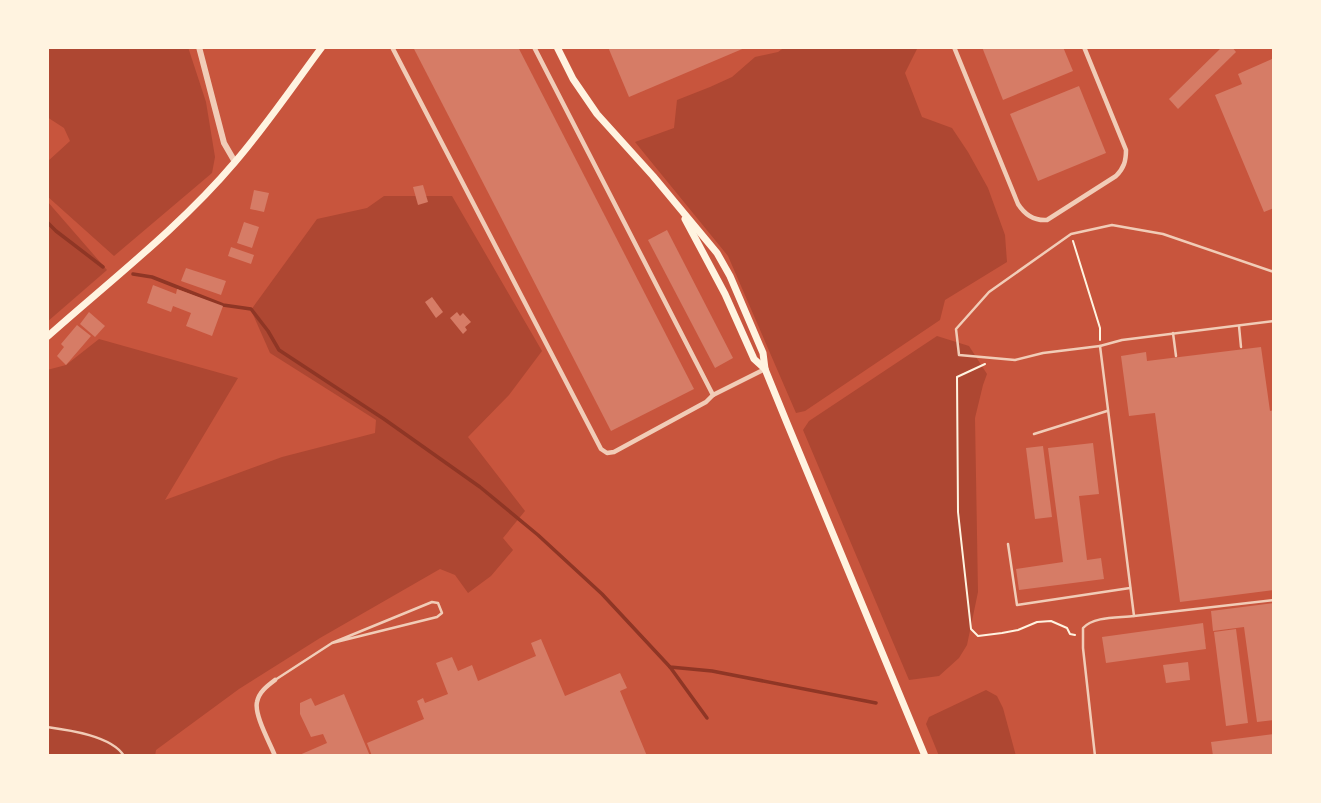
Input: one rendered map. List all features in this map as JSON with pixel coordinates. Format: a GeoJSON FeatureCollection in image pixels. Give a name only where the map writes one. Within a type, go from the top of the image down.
{"type":"FeatureCollection","features":[{"type":"Feature","properties":{"kind":"main road"},"geometry":{"type":"LineString","coordinates":[[47,337],[172,227],[235,162],[322,47]]}},
{"type":"Feature","properties":{"kind":"main road"},"geometry":{"type":"LineString","coordinates":[[557,47],[573,79],[597,114],[699,229],[730,275],[763,353],[765,369],[925,756]]}},
{"type":"Feature","properties":{"kind":"main road"},"geometry":{"type":"LineString","coordinates":[[682,212],[725,293],[754,359],[765,369]]}},
{"type":"Feature","properties":{"kind":"street"},"geometry":{"type":"LineString","coordinates":[[199,47],[224,143],[235,162]]}},
{"type":"Feature","properties":{"kind":"street"},"geometry":{"type":"LineString","coordinates":[[392,47],[601,449],[607,453],[614,452],[706,402],[713,395],[765,369]]}},
{"type":"Feature","properties":{"kind":"street"},"geometry":{"type":"LineString","coordinates":[[534,47],[713,395]]}},
{"type":"Feature","properties":{"kind":"street"},"geometry":{"type":"LineString","coordinates":[[954,47],[1018,204],[1034,219],[1047,220],[1116,176],[1126,160],[1126,150],[1084,47]]}},
{"type":"Feature","properties":{"kind":"street"},"geometry":{"type":"LineString","coordinates":[[275,680],[264,688],[256,703],[257,713],[275,756]]}},
{"type":"Feature","properties":{"kind":"lane"},"geometry":{"type":"LineString","coordinates":[[1274,272],[1163,234],[1112,225],[1071,234],[989,292],[956,329],[959,355],[1015,360],[1122,340],[1274,321]]}},
{"type":"Feature","properties":{"kind":"lane"},"geometry":{"type":"LineString","coordinates":[[1239,325],[1241,347]]}},
{"type":"Feature","properties":{"kind":"lane"},"geometry":{"type":"LineString","coordinates":[[1173,333],[1176,356]]}},
{"type":"Feature","properties":{"kind":"lane"},"geometry":{"type":"LineString","coordinates":[[1100,346],[1134,616]]}},
{"type":"Feature","properties":{"kind":"lane"},"geometry":{"type":"LineString","coordinates":[[1034,434],[1107,411]]}},
{"type":"Feature","properties":{"kind":"lane"},"geometry":{"type":"LineString","coordinates":[[1008,544],[1017,605],[1130,588]]}},
{"type":"Feature","properties":{"kind":"lane"},"geometry":{"type":"LineString","coordinates":[[1095,756],[1082,636],[1083,628],[1088,623],[1274,600]]}},
{"type":"Feature","properties":{"kind":"lane"},"geometry":{"type":"LineString","coordinates":[[275,680],[332,643],[432,602],[441,607],[442,613],[437,617],[332,643]]}},
{"type":"Feature","properties":{"kind":"lane"},"geometry":{"type":"LineString","coordinates":[[47,727],[71,730],[105,740],[124,756]]}},
{"type":"Feature","properties":{"kind":"path"},"geometry":{"type":"LineString","coordinates":[[1071,234],[1100,328],[1100,346]]}},
{"type":"Feature","properties":{"kind":"path"},"geometry":{"type":"LineString","coordinates":[[995,359],[957,377],[958,512],[971,629],[978,636],[1018,630],[1037,622],[1051,621],[1067,628],[1070,634],[1082,636]]}},
{"type":"Feature","properties":{"kind":"shaded area"},"geometry":{"type":"Polygon","coordinates":[[[47,47],[188,47],[206,102],[215,157],[212,173],[114,256],[47,196],[47,162],[70,141],[64,128],[47,117],[47,47]]]}},
{"type":"Feature","properties":{"kind":"shaded area"},"geometry":{"type":"Polygon","coordinates":[[[785,47],[918,47],[905,73],[922,117],[952,128],[968,152],[988,188],[1005,235],[1007,262],[945,300],[940,320],[805,411],[796,413],[728,256],[635,142],[674,128],[677,100],[732,77],[755,57],[778,52],[785,47]]]}},
{"type":"Feature","properties":{"kind":"shaded area"},"geometry":{"type":"Polygon","coordinates":[[[384,196],[452,196],[542,351],[509,395],[468,437],[525,511],[503,538],[513,550],[491,576],[468,593],[455,575],[440,569],[320,638],[239,689],[156,750],[155,756],[47,756],[47,370],[66,365],[99,339],[238,378],[165,500],[282,457],[375,433],[376,420],[270,353],[251,310],[317,219],[367,208],[384,196]]]}},
{"type":"Feature","properties":{"kind":"shaded area"},"geometry":{"type":"Polygon","coordinates":[[[47,201],[107,270],[47,322],[47,201]]]}},
{"type":"Feature","properties":{"kind":"shaded area"},"geometry":{"type":"Polygon","coordinates":[[[937,336],[969,346],[987,374],[975,418],[978,592],[967,645],[959,658],[939,676],[909,680],[803,430],[809,421],[937,336]]]}},
{"type":"Feature","properties":{"kind":"shaded area"},"geometry":{"type":"Polygon","coordinates":[[[986,690],[997,696],[1003,708],[1016,756],[939,756],[926,724],[929,717],[986,690]]]}},
{"type":"Feature","properties":{"kind":"building"},"geometry":{"type":"Polygon","coordinates":[[[413,47],[518,47],[694,389],[611,431],[413,47]]]}},
{"type":"Feature","properties":{"kind":"building"},"geometry":{"type":"Polygon","coordinates":[[[608,47],[747,47],[629,97],[608,47]]]}},
{"type":"Feature","properties":{"kind":"building"},"geometry":{"type":"Polygon","coordinates":[[[982,47],[1063,47],[1073,71],[1003,100],[982,47]]]}},
{"type":"Feature","properties":{"kind":"building"},"geometry":{"type":"Polygon","coordinates":[[[1222,47],[1232,47],[1236,52],[1178,109],[1169,99],[1222,47]]]}},
{"type":"Feature","properties":{"kind":"building"},"geometry":{"type":"Polygon","coordinates":[[[1274,58],[1274,208],[1264,212],[1215,95],[1242,84],[1238,74],[1274,58]]]}},
{"type":"Feature","properties":{"kind":"building"},"geometry":{"type":"Polygon","coordinates":[[[1079,86],[1106,153],[1038,181],[1010,114],[1079,86]]]}},
{"type":"Feature","properties":{"kind":"building"},"geometry":{"type":"Polygon","coordinates":[[[423,185],[428,202],[418,205],[413,187],[423,185]]]}},
{"type":"Feature","properties":{"kind":"building"},"geometry":{"type":"Polygon","coordinates":[[[254,190],[269,193],[264,212],[250,209],[254,190]]]}},
{"type":"Feature","properties":{"kind":"building"},"geometry":{"type":"Polygon","coordinates":[[[244,222],[259,227],[252,248],[237,243],[244,222]]]}},
{"type":"Feature","properties":{"kind":"building"},"geometry":{"type":"Polygon","coordinates":[[[667,230],[733,358],[715,368],[648,240],[667,230]]]}},
{"type":"Feature","properties":{"kind":"building"},"geometry":{"type":"Polygon","coordinates":[[[231,247],[254,255],[251,264],[228,256],[231,247]]]}},
{"type":"Feature","properties":{"kind":"building"},"geometry":{"type":"Polygon","coordinates":[[[186,268],[226,281],[221,295],[181,281],[186,268]]]}},
{"type":"Feature","properties":{"kind":"building"},"geometry":{"type":"Polygon","coordinates":[[[153,285],[176,294],[177,289],[223,306],[212,336],[186,326],[191,313],[173,306],[171,312],[147,303],[153,285]]]}},
{"type":"Feature","properties":{"kind":"building"},"geometry":{"type":"Polygon","coordinates":[[[432,297],[443,312],[436,318],[425,302],[432,297]]]}},
{"type":"Feature","properties":{"kind":"building"},"geometry":{"type":"Polygon","coordinates":[[[89,312],[105,326],[95,337],[80,324],[89,312]]]}},
{"type":"Feature","properties":{"kind":"building"},"geometry":{"type":"Polygon","coordinates":[[[457,312],[460,316],[463,313],[471,322],[465,327],[467,330],[463,334],[450,318],[457,312]]]}},
{"type":"Feature","properties":{"kind":"building"},"geometry":{"type":"Polygon","coordinates":[[[77,325],[91,336],[66,365],[57,356],[64,347],[61,344],[77,325]]]}},
{"type":"Feature","properties":{"kind":"building"},"geometry":{"type":"Polygon","coordinates":[[[1261,347],[1270,411],[1274,410],[1274,590],[1180,602],[1155,413],[1129,416],[1121,356],[1146,352],[1147,361],[1261,347]]]}},
{"type":"Feature","properties":{"kind":"building"},"geometry":{"type":"Polygon","coordinates":[[[1093,443],[1099,494],[1079,496],[1087,560],[1101,558],[1104,579],[1019,590],[1016,569],[1063,562],[1048,448],[1093,443]]]}},
{"type":"Feature","properties":{"kind":"building"},"geometry":{"type":"Polygon","coordinates":[[[1043,446],[1052,517],[1035,519],[1026,448],[1043,446]]]}},
{"type":"Feature","properties":{"kind":"building"},"geometry":{"type":"Polygon","coordinates":[[[1274,603],[1274,720],[1257,722],[1244,627],[1213,631],[1211,611],[1274,603]]]}},
{"type":"Feature","properties":{"kind":"building"},"geometry":{"type":"Polygon","coordinates":[[[1203,623],[1206,649],[1106,663],[1102,637],[1203,623]]]}},
{"type":"Feature","properties":{"kind":"building"},"geometry":{"type":"Polygon","coordinates":[[[1236,629],[1248,723],[1226,726],[1214,632],[1236,629]]]}},
{"type":"Feature","properties":{"kind":"building"},"geometry":{"type":"Polygon","coordinates":[[[541,639],[565,696],[620,673],[627,688],[620,691],[647,756],[372,756],[367,743],[424,719],[417,701],[423,698],[425,703],[448,694],[436,663],[452,657],[458,671],[472,665],[478,681],[536,656],[531,643],[541,639]]]}},
{"type":"Feature","properties":{"kind":"building"},"geometry":{"type":"Polygon","coordinates":[[[1188,662],[1190,680],[1166,683],[1163,665],[1188,662]]]}},
{"type":"Feature","properties":{"kind":"building"},"geometry":{"type":"Polygon","coordinates":[[[344,694],[370,756],[297,756],[327,743],[323,734],[311,737],[300,714],[300,703],[311,698],[315,706],[344,694]]]}},
{"type":"Feature","properties":{"kind":"building"},"geometry":{"type":"Polygon","coordinates":[[[1274,734],[1272,756],[1213,756],[1211,742],[1274,734]]]}},
{"type":"Feature","properties":{"kind":"waterway"},"geometry":{"type":"LineString","coordinates":[[47,222],[103,267]]}},
{"type":"Feature","properties":{"kind":"waterway"},"geometry":{"type":"LineString","coordinates":[[133,274],[152,277],[223,305],[251,309],[279,350],[384,419],[480,487],[538,535],[602,594],[670,667],[712,671],[876,703]]}},
{"type":"Feature","properties":{"kind":"waterway"},"geometry":{"type":"LineString","coordinates":[[670,667],[707,718]]}}]}
